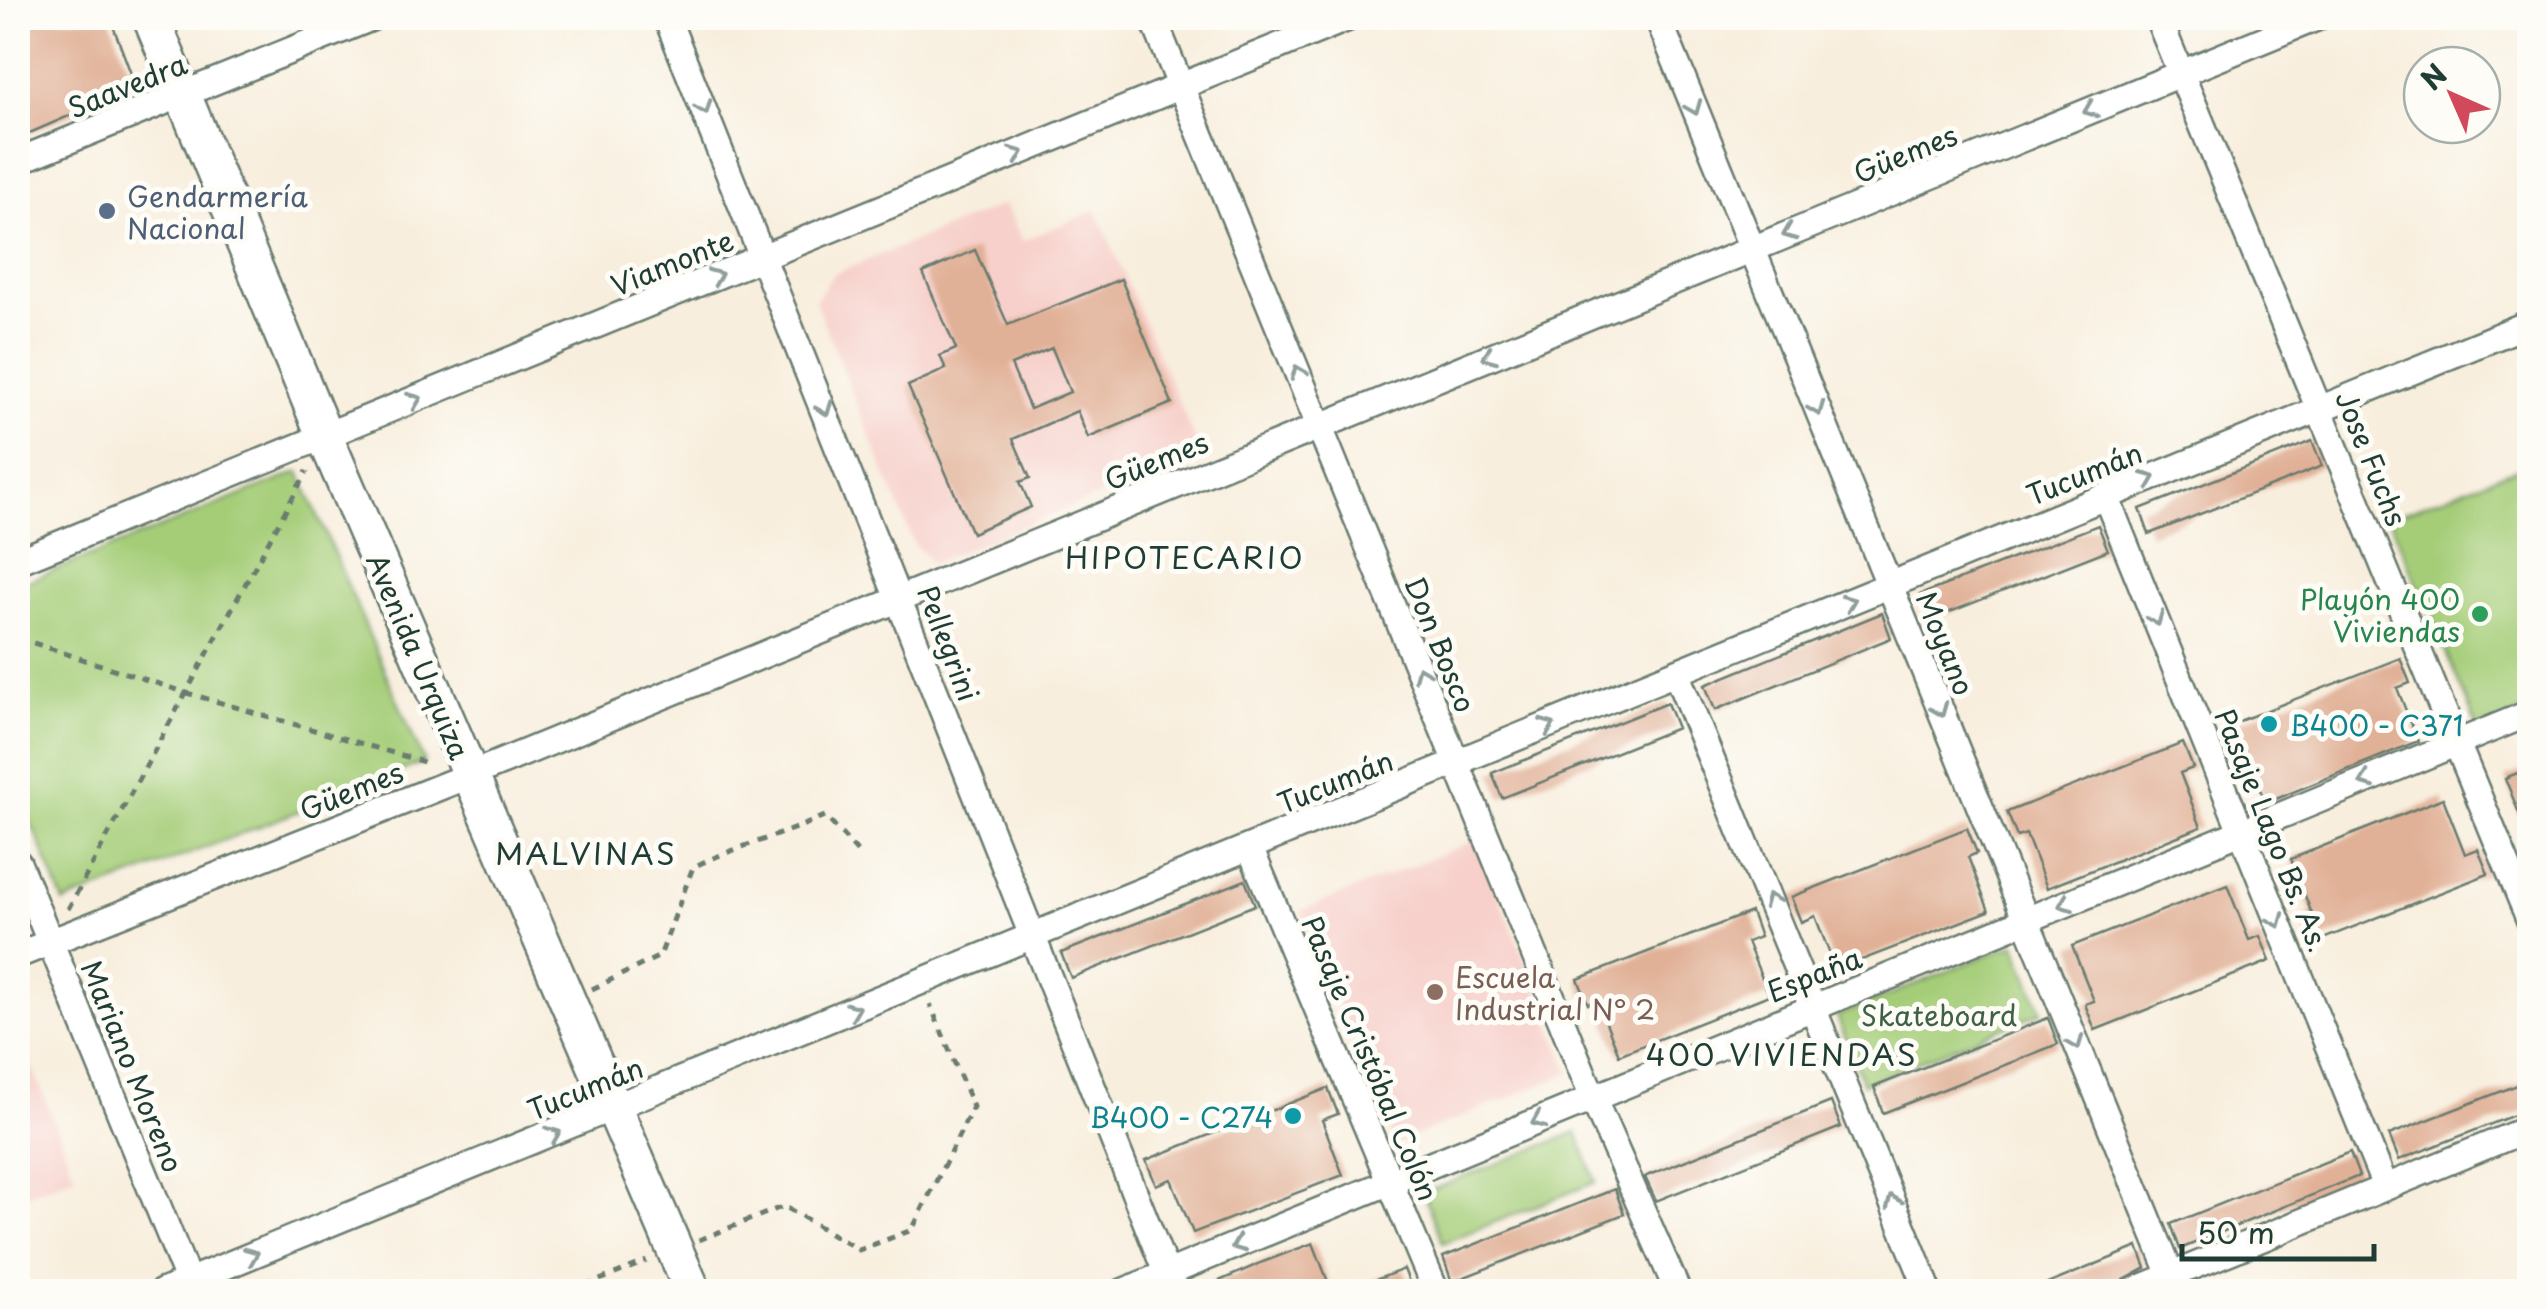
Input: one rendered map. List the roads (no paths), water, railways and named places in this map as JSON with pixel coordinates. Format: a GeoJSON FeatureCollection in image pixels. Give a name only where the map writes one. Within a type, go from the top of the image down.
{"type":"FeatureCollection","features":[{"type":"Feature","properties":{"kind":"street","name":"Avenida Urquiza"},"geometry":{"type":"LineString","coordinates":[[151,18],[325,436],[693,1292]]}},
{"type":"Feature","properties":{"kind":"street","name":"Saavedra"},"geometry":{"type":"LineString","coordinates":[[18,161],[371,18]]}},
{"type":"Feature","properties":{"kind":"street","name":"Pellegrini"},"geometry":{"type":"LineString","coordinates":[[667,18],[766,256],[1031,938],[1170,1282]]}},
{"type":"Feature","properties":{"kind":"street","name":"Don Bosco"},"geometry":{"type":"LineString","coordinates":[[1153,18],[1593,1098],[1678,1292]]}},
{"type":"Feature","properties":{"kind":"street","name":"Viamonte"},"geometry":{"type":"LineString","coordinates":[[18,560],[1348,18]]}},
{"type":"Feature","properties":{"kind":"street","name":"Moyano"},"geometry":{"type":"LineString","coordinates":[[1658,18],[2175,1283]]}},
{"type":"Feature","properties":{"kind":"street","name":"Jose Fuchs"},"geometry":{"type":"LineString","coordinates":[[2158,18],[2530,921]]}},
{"type":"Feature","properties":{"kind":"street","name":"Güemes"},"geometry":{"type":"LineString","coordinates":[[18,955],[470,775],[2316,18]]}},
{"type":"Feature","properties":{"kind":"street","name":"Tucumán"},"geometry":{"type":"LineString","coordinates":[[162,1292],[191,1286],[2106,496],[2528,327]]}},
{"type":"Feature","properties":{"kind":"street","name":"Pasaje Lago Bs. As."},"geometry":{"type":"LineString","coordinates":[[2106,496],[2385,1186]]}},
{"type":"Feature","properties":{"kind":"street"},"geometry":{"type":"LineString","coordinates":[[1676,673],[1930,1292]]}},
{"type":"Feature","properties":{"kind":"street","name":"España"},"geometry":{"type":"LineString","coordinates":[[1122,1292],[1170,1282],[1593,1098],[2530,713]]}},
{"type":"Feature","properties":{"kind":"street","name":"Pasaje Cristóbal Colón"},"geometry":{"type":"LineString","coordinates":[[1250,848],[1436,1292]]}},
{"type":"Feature","properties":{"kind":"street","name":"Mariano Moreno"},"geometry":{"type":"LineString","coordinates":[[18,863],[191,1286]]}},
{"type":"Feature","properties":{"kind":"street"},"geometry":{"type":"LineString","coordinates":[[2130,1292],[2175,1283],[2385,1186],[2530,1128]]}},
{"type":"Feature","properties":{"kind":"place","name":"Gendarmería Nacional"},"geometry":{"type":"Point","coordinates":[107,211]}},
{"type":"Feature","properties":{"kind":"place","name":"Playón 400 Viviendas"},"geometry":{"type":"Point","coordinates":[2480,614]}},
{"type":"Feature","properties":{"kind":"place","name":"B400 - C371"},"geometry":{"type":"Point","coordinates":[2269,724]}},
{"type":"Feature","properties":{"kind":"place","name":"Escuela Industrial N° 2"},"geometry":{"type":"Point","coordinates":[1435,992]}},
{"type":"Feature","properties":{"kind":"place","name":"B400 - C274"},"geometry":{"type":"Point","coordinates":[1293,1116]}},
{"type":"Feature","properties":{"kind":"district","name":"HIPOTECARIO"},"geometry":{"type":"Point","coordinates":[1185,556]}},
{"type":"Feature","properties":{"kind":"district","name":"MALVINAS"},"geometry":{"type":"Point","coordinates":[586,852]}},
{"type":"Feature","properties":{"kind":"district","name":"400 VIVIENDAS"},"geometry":{"type":"Point","coordinates":[1782,1053]}},
{"type":"Feature","properties":{"kind":"park label","name":"Skateboard"},"geometry":{"type":"Point","coordinates":[1939,1014]}}]}
